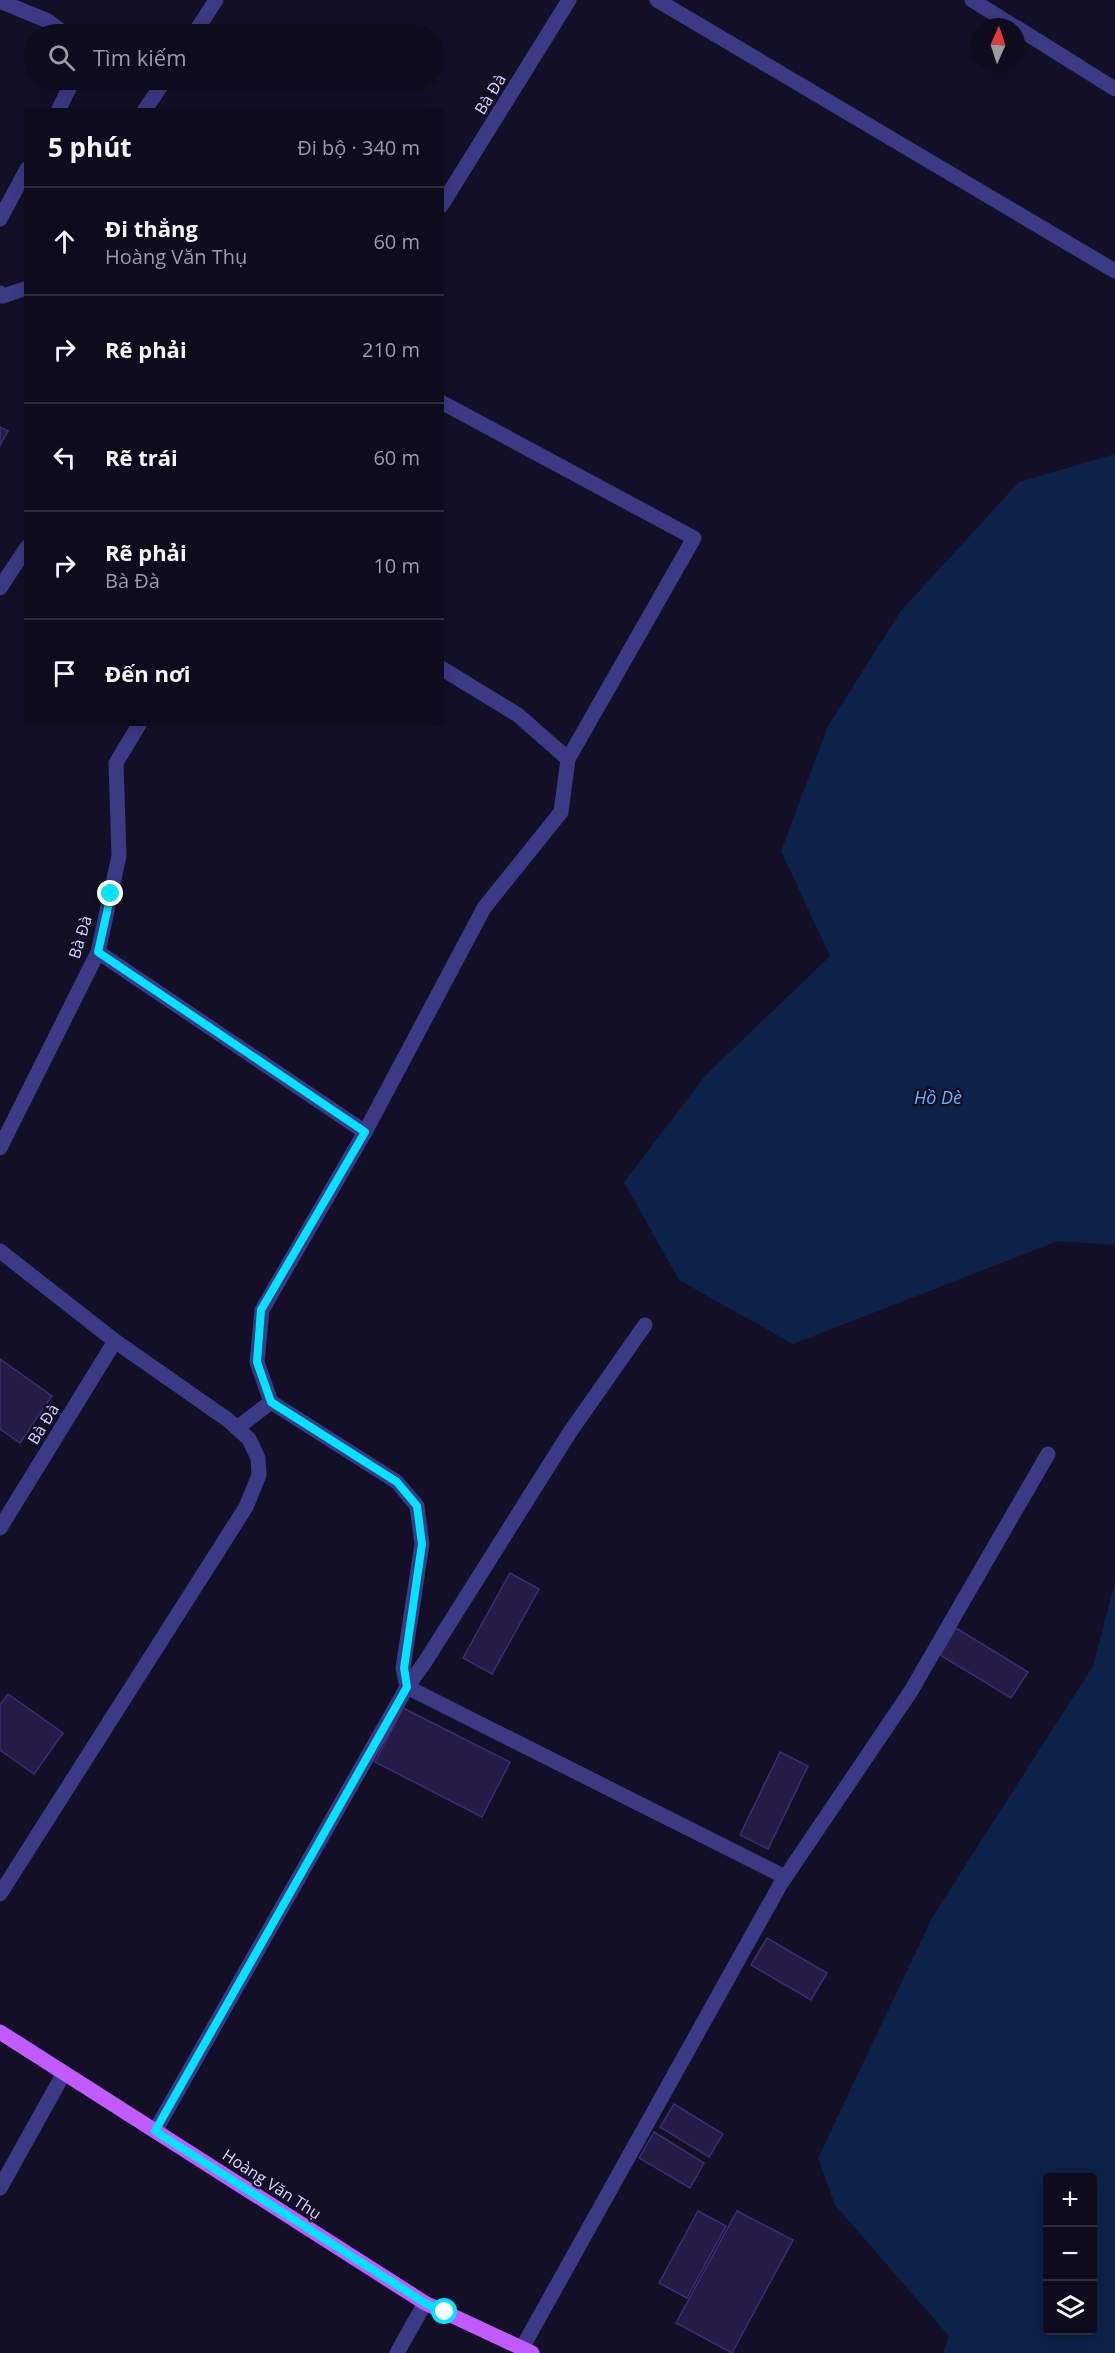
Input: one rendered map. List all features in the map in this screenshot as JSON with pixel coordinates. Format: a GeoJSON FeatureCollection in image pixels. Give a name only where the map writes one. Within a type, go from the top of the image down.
{"type":"FeatureCollection","features":[{"type":"Feature","properties":{"kind":"main road","name":"Hoàng Văn Thụ"},"geometry":{"type":"LineString","coordinates":[[0,2032],[425,2303],[527,2351]]}},
{"type":"Feature","properties":{"kind":"street"},"geometry":{"type":"LineString","coordinates":[[200,24],[216,0]]}},
{"type":"Feature","properties":{"kind":"street","name":"Bà Đà"},"geometry":{"type":"LineString","coordinates":[[444,201],[569,0]]}},
{"type":"Feature","properties":{"kind":"street"},"geometry":{"type":"LineString","coordinates":[[657,0],[1115,271]]}},
{"type":"Feature","properties":{"kind":"street"},"geometry":{"type":"LineString","coordinates":[[972,0],[1001,18]]}},
{"type":"Feature","properties":{"kind":"street"},"geometry":{"type":"LineString","coordinates":[[0,1],[52,24]]}},
{"type":"Feature","properties":{"kind":"street"},"geometry":{"type":"LineString","coordinates":[[1025,33],[1115,90]]}},
{"type":"Feature","properties":{"kind":"street"},"geometry":{"type":"LineString","coordinates":[[60,108],[69,90]]}},
{"type":"Feature","properties":{"kind":"street"},"geometry":{"type":"LineString","coordinates":[[146,108],[158,90]]}},
{"type":"Feature","properties":{"kind":"street"},"geometry":{"type":"LineString","coordinates":[[0,219],[24,175]]}},
{"type":"Feature","properties":{"kind":"street"},"geometry":{"type":"LineString","coordinates":[[0,293],[3,296],[24,289]]}},
{"type":"Feature","properties":{"kind":"street"},"geometry":{"type":"LineString","coordinates":[[407,1687],[404,1668],[422,1544],[417,1506],[397,1482],[271,1402],[257,1362],[261,1310],[365,1132],[484,908],[561,812],[567,759],[694,538],[444,404]]}},
{"type":"Feature","properties":{"kind":"street"},"geometry":{"type":"LineString","coordinates":[[1,584],[24,551]]}},
{"type":"Feature","properties":{"kind":"street"},"geometry":{"type":"LineString","coordinates":[[444,670],[518,715],[567,759]]}},
{"type":"Feature","properties":{"kind":"street","name":"Bà Đà"},"geometry":{"type":"LineString","coordinates":[[0,1148],[98,952],[119,856],[116,763],[138,726]]}},
{"type":"Feature","properties":{"kind":"street"},"geometry":{"type":"LineString","coordinates":[[98,952],[365,1132]]}},
{"type":"Feature","properties":{"kind":"street"},"geometry":{"type":"LineString","coordinates":[[0,1251],[116,1341],[237,1428],[249,1439],[258,1458],[259,1475],[246,1507],[0,1893]]}},
{"type":"Feature","properties":{"kind":"street"},"geometry":{"type":"LineString","coordinates":[[155,2131],[407,1687],[426,1662],[570,1432],[645,1325]]}},
{"type":"Feature","properties":{"kind":"street","name":"Bà Đà"},"geometry":{"type":"LineString","coordinates":[[0,1528],[116,1341]]}},
{"type":"Feature","properties":{"kind":"street"},"geometry":{"type":"LineString","coordinates":[[237,1428],[271,1402]]}},
{"type":"Feature","properties":{"kind":"street"},"geometry":{"type":"LineString","coordinates":[[527,2351],[785,1877],[912,1691],[1048,1454]]}},
{"type":"Feature","properties":{"kind":"street"},"geometry":{"type":"LineString","coordinates":[[407,1687],[785,1877]]}},
{"type":"Feature","properties":{"kind":"street"},"geometry":{"type":"LineString","coordinates":[[0,2188],[64,2073]]}},
{"type":"Feature","properties":{"kind":"street"},"geometry":{"type":"LineString","coordinates":[[397,2353],[425,2303]]}},
{"type":"Feature","properties":{"kind":"water","name":"Hồ Dè"},"geometry":{"type":"Polygon","coordinates":[[[1115,454],[1115,1245],[1058,1241],[793,1344],[679,1280],[624,1182],[706,1075],[830,956],[781,851],[828,726],[900,612],[1019,482],[1115,454]]]}},
{"type":"Feature","properties":{"kind":"water"},"geometry":{"type":"Polygon","coordinates":[[[1115,1582],[1115,2353],[943,2353],[949,2336],[835,2205],[818,2158],[933,1916],[1093,1666],[1115,1582]]]}},
{"type":"Feature","properties":{"kind":"building"},"geometry":{"type":"Polygon","coordinates":[[[0,427],[8,431],[0,445],[0,427]]]}},
{"type":"Feature","properties":{"kind":"building"},"geometry":{"type":"Polygon","coordinates":[[[0,1359],[52,1396],[20,1443],[0,1429],[0,1359]]]}},
{"type":"Feature","properties":{"kind":"building"},"geometry":{"type":"Polygon","coordinates":[[[510,1573],[539,1589],[492,1674],[463,1658],[510,1573]]]}},
{"type":"Feature","properties":{"kind":"building"},"geometry":{"type":"Polygon","coordinates":[[[956,1628],[1028,1672],[1011,1698],[940,1655],[956,1628]]]}},
{"type":"Feature","properties":{"kind":"building"},"geometry":{"type":"Polygon","coordinates":[[[8,1694],[63,1733],[34,1774],[0,1750],[0,1705],[8,1694]]]}},
{"type":"Feature","properties":{"kind":"building"},"geometry":{"type":"Polygon","coordinates":[[[403,1708],[510,1762],[482,1817],[375,1762],[403,1708]]]}},
{"type":"Feature","properties":{"kind":"building"},"geometry":{"type":"Polygon","coordinates":[[[780,1752],[808,1766],[768,1849],[740,1835],[780,1752]]]}},
{"type":"Feature","properties":{"kind":"building"},"geometry":{"type":"Polygon","coordinates":[[[767,1938],[827,1973],[811,2000],[751,1965],[767,1938]]]}},
{"type":"Feature","properties":{"kind":"building"},"geometry":{"type":"Polygon","coordinates":[[[674,2104],[723,2134],[709,2157],[660,2127],[674,2104]]]}},
{"type":"Feature","properties":{"kind":"building"},"geometry":{"type":"Polygon","coordinates":[[[654,2132],[704,2163],[690,2188],[639,2158],[654,2132]]]}},
{"type":"Feature","properties":{"kind":"building"},"geometry":{"type":"Polygon","coordinates":[[[698,2211],[726,2226],[687,2298],[659,2283],[698,2211]]]}},
{"type":"Feature","properties":{"kind":"building"},"geometry":{"type":"Polygon","coordinates":[[[737,2211],[793,2240],[732,2353],[676,2323],[737,2211]]]}},
{"type":"Feature","properties":{"kind":"route"},"geometry":{"type":"LineString","coordinates":[[111,894],[98,952],[365,1132],[261,1310],[257,1362],[271,1402],[397,1482],[417,1506],[422,1544],[404,1668],[407,1687],[155,2131],[425,2303],[445,2312]]}}]}
